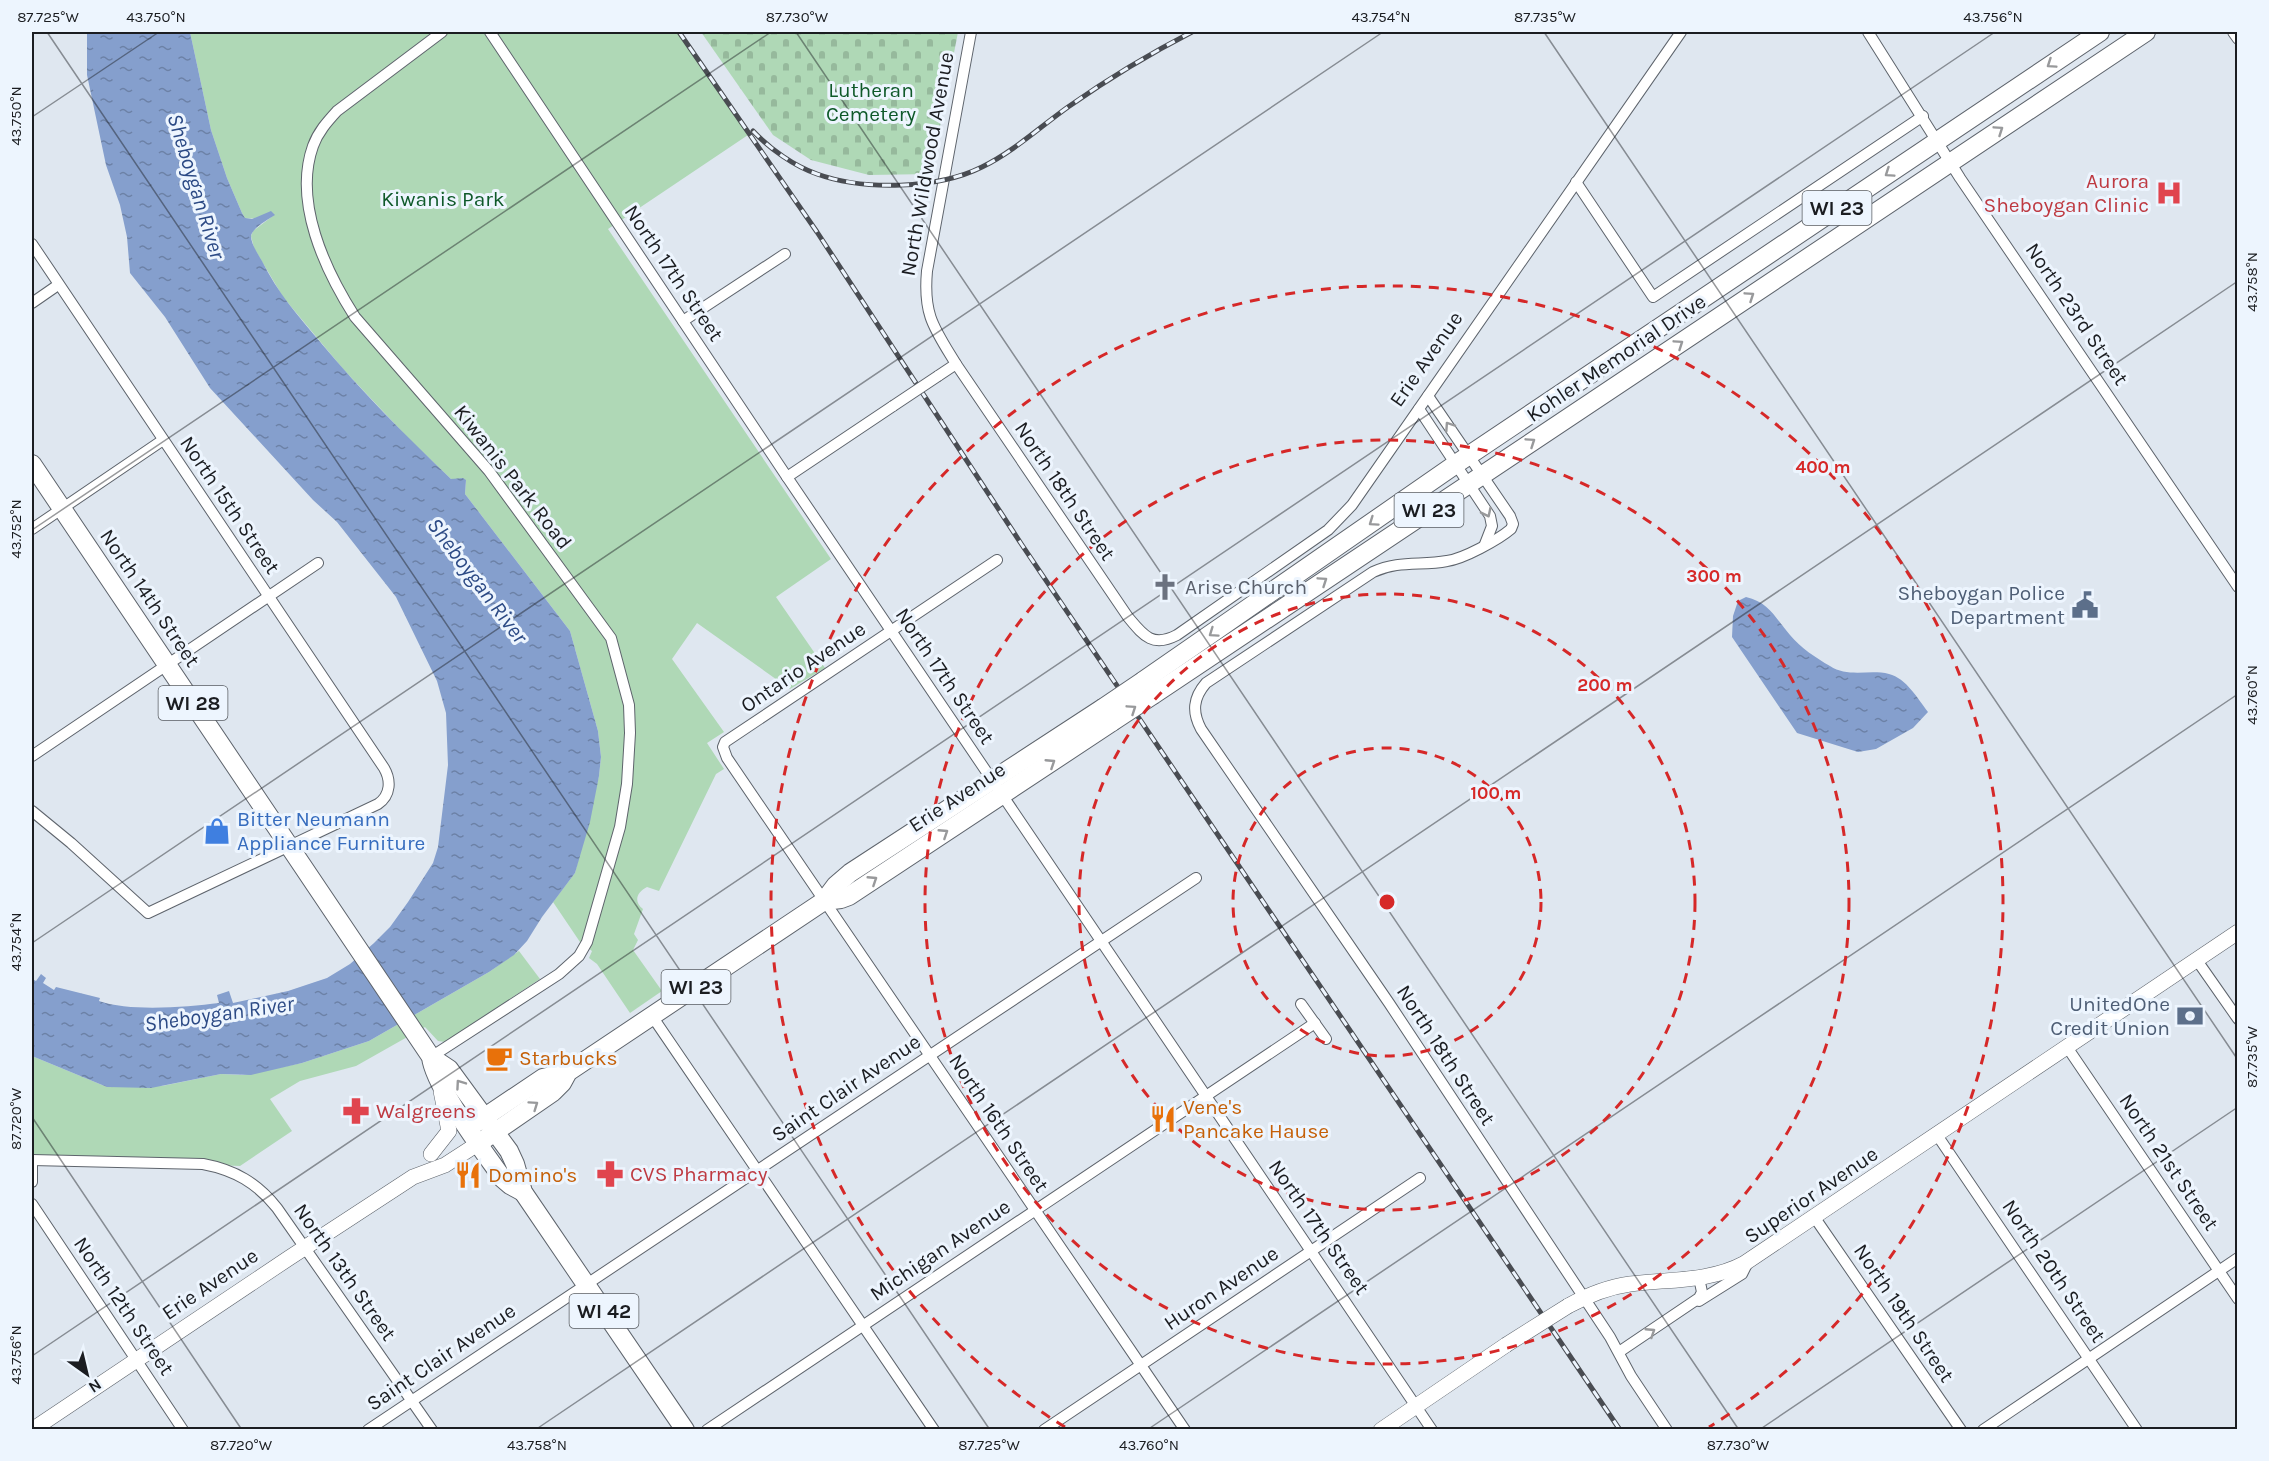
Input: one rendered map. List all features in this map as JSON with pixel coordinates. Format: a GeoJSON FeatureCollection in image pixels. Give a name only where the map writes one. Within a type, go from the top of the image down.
{"type":"FeatureCollection","features":[{"type":"Feature","properties":{"kind":"main road","name":"Kohler Memorial Drive"},"geometry":{"type":"LineString","coordinates":[[1148,688],[1462,460],[2100,32]]}},
{"type":"Feature","properties":{"kind":"main road","name":"Kohler Memorial Drive"},"geometry":{"type":"LineString","coordinates":[[1108,715],[1475,479],[2146,32]]}},
{"type":"Feature","properties":{"kind":"main road","name":"North 14th Street"},"geometry":{"type":"LineString","coordinates":[[32,464],[431,1057],[449,1069],[496,1132],[513,1159],[523,1192],[685,1430]]}},
{"type":"Feature","properties":{"kind":"main road","name":"Erie Avenue"},"geometry":{"type":"LineString","coordinates":[[474,1136],[484,1117],[546,1077],[568,1072],[824,901],[849,896],[997,788],[1108,715]]}},
{"type":"Feature","properties":{"kind":"main road","name":"North 14th Street"},"geometry":{"type":"LineString","coordinates":[[431,1057],[432,1068],[441,1085],[474,1136],[506,1182],[523,1192]]}},
{"type":"Feature","properties":{"kind":"main road","name":"Erie Avenue"},"geometry":{"type":"LineString","coordinates":[[474,1136],[496,1132],[553,1092],[568,1072]]}},
{"type":"Feature","properties":{"kind":"street","name":"Kiwanis Park Road"},"geometry":{"type":"LineString","coordinates":[[431,1057],[527,996],[559,974],[579,956],[594,922],[620,827],[627,784],[630,733],[623,681],[610,638],[489,471],[362,325],[344,299],[325,259],[310,212],[307,186],[310,156],[324,125],[337,111],[442,32]]}},
{"type":"Feature","properties":{"kind":"street","name":"North 17th Street"},"geometry":{"type":"LineString","coordinates":[[490,32],[891,632],[1432,1430]]}},
{"type":"Feature","properties":{"kind":"street","name":"North Wildwood Avenue"},"geometry":{"type":"LineString","coordinates":[[956,364],[936,332],[928,313],[925,294],[942,180],[971,32]]}},
{"type":"Feature","properties":{"kind":"street","name":"Erie Avenue"},"geometry":{"type":"LineString","coordinates":[[1145,637],[1159,640],[1177,635],[1328,530],[1352,505],[1681,32]]}},
{"type":"Feature","properties":{"kind":"street","name":"North 23rd Street"},"geometry":{"type":"LineString","coordinates":[[1868,32],[1950,162],[2238,587]]}},
{"type":"Feature","properties":{"kind":"street"},"geometry":{"type":"LineString","coordinates":[[2233,32],[2238,39]]}},
{"type":"Feature","properties":{"kind":"street"},"geometry":{"type":"LineString","coordinates":[[1576,183],[1653,297],[1923,116]]}},
{"type":"Feature","properties":{"kind":"street","name":"North 15th Street"},"geometry":{"type":"LineString","coordinates":[[32,244],[389,778],[388,790],[380,803],[289,847]]}},
{"type":"Feature","properties":{"kind":"street"},"geometry":{"type":"LineString","coordinates":[[683,321],[785,254]]}},
{"type":"Feature","properties":{"kind":"street"},"geometry":{"type":"LineString","coordinates":[[32,303],[58,285]]}},
{"type":"Feature","properties":{"kind":"street"},"geometry":{"type":"LineString","coordinates":[[787,477],[956,364]]}},
{"type":"Feature","properties":{"kind":"street","name":"North 18th Street"},"geometry":{"type":"LineString","coordinates":[[956,364],[1128,617],[1145,637]]}},
{"type":"Feature","properties":{"kind":"street"},"geometry":{"type":"LineString","coordinates":[[1428,396],[1462,460],[1475,479],[1491,520],[1491,532],[1485,544]]}},
{"type":"Feature","properties":{"kind":"street"},"geometry":{"type":"LineString","coordinates":[[1419,409],[1513,524],[1508,532],[1485,544]]}},
{"type":"Feature","properties":{"kind":"street"},"geometry":{"type":"LineString","coordinates":[[32,529],[163,440]]}},
{"type":"Feature","properties":{"kind":"street","name":"North 18th Street"},"geometry":{"type":"LineString","coordinates":[[1485,544],[1469,554],[1449,561],[1400,563],[1373,572],[1206,683],[1195,702],[1195,714],[1201,729],[1389,1003],[1584,1297],[1619,1352],[1631,1376],[1667,1430]]}},
{"type":"Feature","properties":{"kind":"street","name":"Ontario Avenue"},"geometry":{"type":"LineString","coordinates":[[723,747],[725,742],[997,560]]}},
{"type":"Feature","properties":{"kind":"street"},"geometry":{"type":"LineString","coordinates":[[32,756],[318,563]]}},
{"type":"Feature","properties":{"kind":"street","name":"North 16th Street"},"geometry":{"type":"LineString","coordinates":[[723,747],[728,758],[824,901],[1185,1430]]}},
{"type":"Feature","properties":{"kind":"street"},"geometry":{"type":"LineString","coordinates":[[32,811],[148,913],[289,847]]}},
{"type":"Feature","properties":{"kind":"street","name":"Saint Clair Avenue"},"geometry":{"type":"LineString","coordinates":[[368,1430],[1196,878]]}},
{"type":"Feature","properties":{"kind":"street","name":"Superior Avenue"},"geometry":{"type":"LineString","coordinates":[[1381,1430],[1506,1345],[1584,1297],[1622,1286],[1699,1278],[1731,1270],[1748,1262],[2238,932]]}},
{"type":"Feature","properties":{"kind":"street"},"geometry":{"type":"LineString","coordinates":[[2196,959],[2238,1019]]}},
{"type":"Feature","properties":{"kind":"street"},"geometry":{"type":"LineString","coordinates":[[1301,1004],[1326,1039]]}},
{"type":"Feature","properties":{"kind":"street"},"geometry":{"type":"LineString","coordinates":[[652,1016],[934,1430]]}},
{"type":"Feature","properties":{"kind":"street","name":"Michigan Avenue"},"geometry":{"type":"LineString","coordinates":[[707,1430],[1315,1023]]}},
{"type":"Feature","properties":{"kind":"street","name":"North 21st Street"},"geometry":{"type":"LineString","coordinates":[[2067,1047],[2238,1299]]}},
{"type":"Feature","properties":{"kind":"street"},"geometry":{"type":"LineString","coordinates":[[431,1154],[449,1132],[441,1085]]}},
{"type":"Feature","properties":{"kind":"street","name":"North 20th Street"},"geometry":{"type":"LineString","coordinates":[[1937,1135],[2137,1430]]}},
{"type":"Feature","properties":{"kind":"street","name":"Erie Avenue"},"geometry":{"type":"LineString","coordinates":[[413,1177],[420,1164],[431,1154],[474,1136]]}},
{"type":"Feature","properties":{"kind":"street","name":"Erie Avenue"},"geometry":{"type":"LineString","coordinates":[[32,1430],[413,1177],[445,1165],[474,1136]]}},
{"type":"Feature","properties":{"kind":"street"},"geometry":{"type":"LineString","coordinates":[[32,1160],[32,1182]]}},
{"type":"Feature","properties":{"kind":"street","name":"North 13th Street"},"geometry":{"type":"LineString","coordinates":[[32,1160],[203,1164],[229,1170],[249,1181],[273,1203],[432,1430]]}},
{"type":"Feature","properties":{"kind":"street","name":"Huron Avenue"},"geometry":{"type":"LineString","coordinates":[[1044,1430],[1420,1179]]}},
{"type":"Feature","properties":{"kind":"street","name":"North 12th Street"},"geometry":{"type":"LineString","coordinates":[[32,1205],[183,1430]]}},
{"type":"Feature","properties":{"kind":"street","name":"North 19th Street"},"geometry":{"type":"LineString","coordinates":[[1815,1218],[1961,1430]]}},
{"type":"Feature","properties":{"kind":"street"},"geometry":{"type":"LineString","coordinates":[[1983,1430],[2238,1258]]}},
{"type":"Feature","properties":{"kind":"street"},"geometry":{"type":"LineString","coordinates":[[1619,1352],[1741,1274],[1748,1262]]}},
{"type":"Feature","properties":{"kind":"street"},"geometry":{"type":"LineString","coordinates":[[1683,1311],[1701,1296],[1699,1278]]}},
{"type":"Feature","properties":{"kind":"green space","name":"Kiwanis Park"},"geometry":{"type":"Polygon","coordinates":[[[190,32],[678,32],[748,135],[608,229],[831,559],[776,597],[825,668],[790,689],[697,623],[672,659],[724,732],[707,743],[724,769],[716,774],[659,891],[647,887],[637,897],[643,909],[634,934],[638,940],[633,950],[662,991],[630,1013],[597,964],[589,958],[592,951],[580,942],[553,902],[575,873],[599,776],[601,757],[598,731],[570,631],[465,494],[466,480],[451,479],[410,440],[344,370],[283,297],[254,248],[251,236],[253,231],[274,215],[245,218],[242,213],[227,178],[211,130],[190,32]]]}},
{"type":"Feature","properties":{"kind":"green space","name":"Lutheran Cemetery"},"geometry":{"type":"Polygon","coordinates":[[[701,32],[958,32],[931,174],[869,175],[811,160],[773,135],[701,32]]]}},
{"type":"Feature","properties":{"kind":"green space"},"geometry":{"type":"Polygon","coordinates":[[[519,951],[540,979],[445,1042],[438,1041],[425,1027],[356,1066],[300,1081],[270,1099],[292,1131],[240,1166],[32,1158],[32,1056],[107,1087],[162,1086],[221,1074],[243,1075],[302,1063],[369,1041],[489,972],[519,951]]]}},
{"type":"Feature","properties":{"kind":"water","name":"Sheboygan River"},"geometry":{"type":"Polygon","coordinates":[[[87,32],[190,32],[211,130],[227,178],[242,213],[245,218],[252,219],[271,211],[275,215],[252,233],[253,246],[281,294],[352,378],[451,479],[466,480],[465,494],[570,631],[598,731],[601,757],[590,822],[575,873],[527,941],[514,955],[489,972],[369,1041],[302,1063],[251,1075],[221,1074],[151,1088],[107,1087],[32,1056],[32,979],[36,981],[41,974],[46,978],[43,983],[54,990],[56,987],[100,998],[99,1001],[127,1007],[175,1007],[219,1003],[217,995],[229,991],[233,1003],[288,991],[327,978],[350,964],[390,927],[433,863],[438,847],[448,765],[446,713],[437,681],[396,597],[337,522],[313,500],[210,388],[165,317],[130,273],[127,237],[120,205],[106,165],[87,75],[87,32]]]}},
{"type":"Feature","properties":{"kind":"water"},"geometry":{"type":"Polygon","coordinates":[[[1746,597],[1766,607],[1794,640],[1819,660],[1844,672],[1882,673],[1895,676],[1911,690],[1928,712],[1913,728],[1876,749],[1858,752],[1797,733],[1732,637],[1733,616],[1738,601],[1746,597]]]}},
{"type":"Feature","properties":{"kind":"railway"},"geometry":{"type":"LineString","coordinates":[[679,32],[817,232],[1022,545],[1620,1430]]}},
{"type":"Feature","properties":{"kind":"railway"},"geometry":{"type":"LineString","coordinates":[[753,131],[791,162],[808,171],[836,179],[878,185],[944,180],[993,161],[1098,87],[1192,32]]}},
{"type":"Feature","properties":{"kind":"place","name":"Aurora Sheboygan Clinic"},"geometry":{"type":"Point","coordinates":[2169,193]}},
{"type":"Feature","properties":{"kind":"place","name":"Arise Church"},"geometry":{"type":"Point","coordinates":[1165,587]}},
{"type":"Feature","properties":{"kind":"place","name":"Sheboygan Police Department"},"geometry":{"type":"Point","coordinates":[2085,605]}},
{"type":"Feature","properties":{"kind":"place","name":"Bitter Neumann Appliance Furniture"},"geometry":{"type":"Point","coordinates":[217,831]}},
{"type":"Feature","properties":{"kind":"place","name":"UnitedOne Credit Union"},"geometry":{"type":"Point","coordinates":[2190,1016]}},
{"type":"Feature","properties":{"kind":"place","name":"Starbucks"},"geometry":{"type":"Point","coordinates":[499,1058]}},
{"type":"Feature","properties":{"kind":"place","name":"Walgreens"},"geometry":{"type":"Point","coordinates":[356,1111]}},
{"type":"Feature","properties":{"kind":"place","name":"Vene's Pancake Hause"},"geometry":{"type":"Point","coordinates":[1163,1119]}},
{"type":"Feature","properties":{"kind":"place","name":"CVS Pharmacy"},"geometry":{"type":"Point","coordinates":[610,1174]}},
{"type":"Feature","properties":{"kind":"place","name":"Domino's"},"geometry":{"type":"Point","coordinates":[468,1175]}}]}
